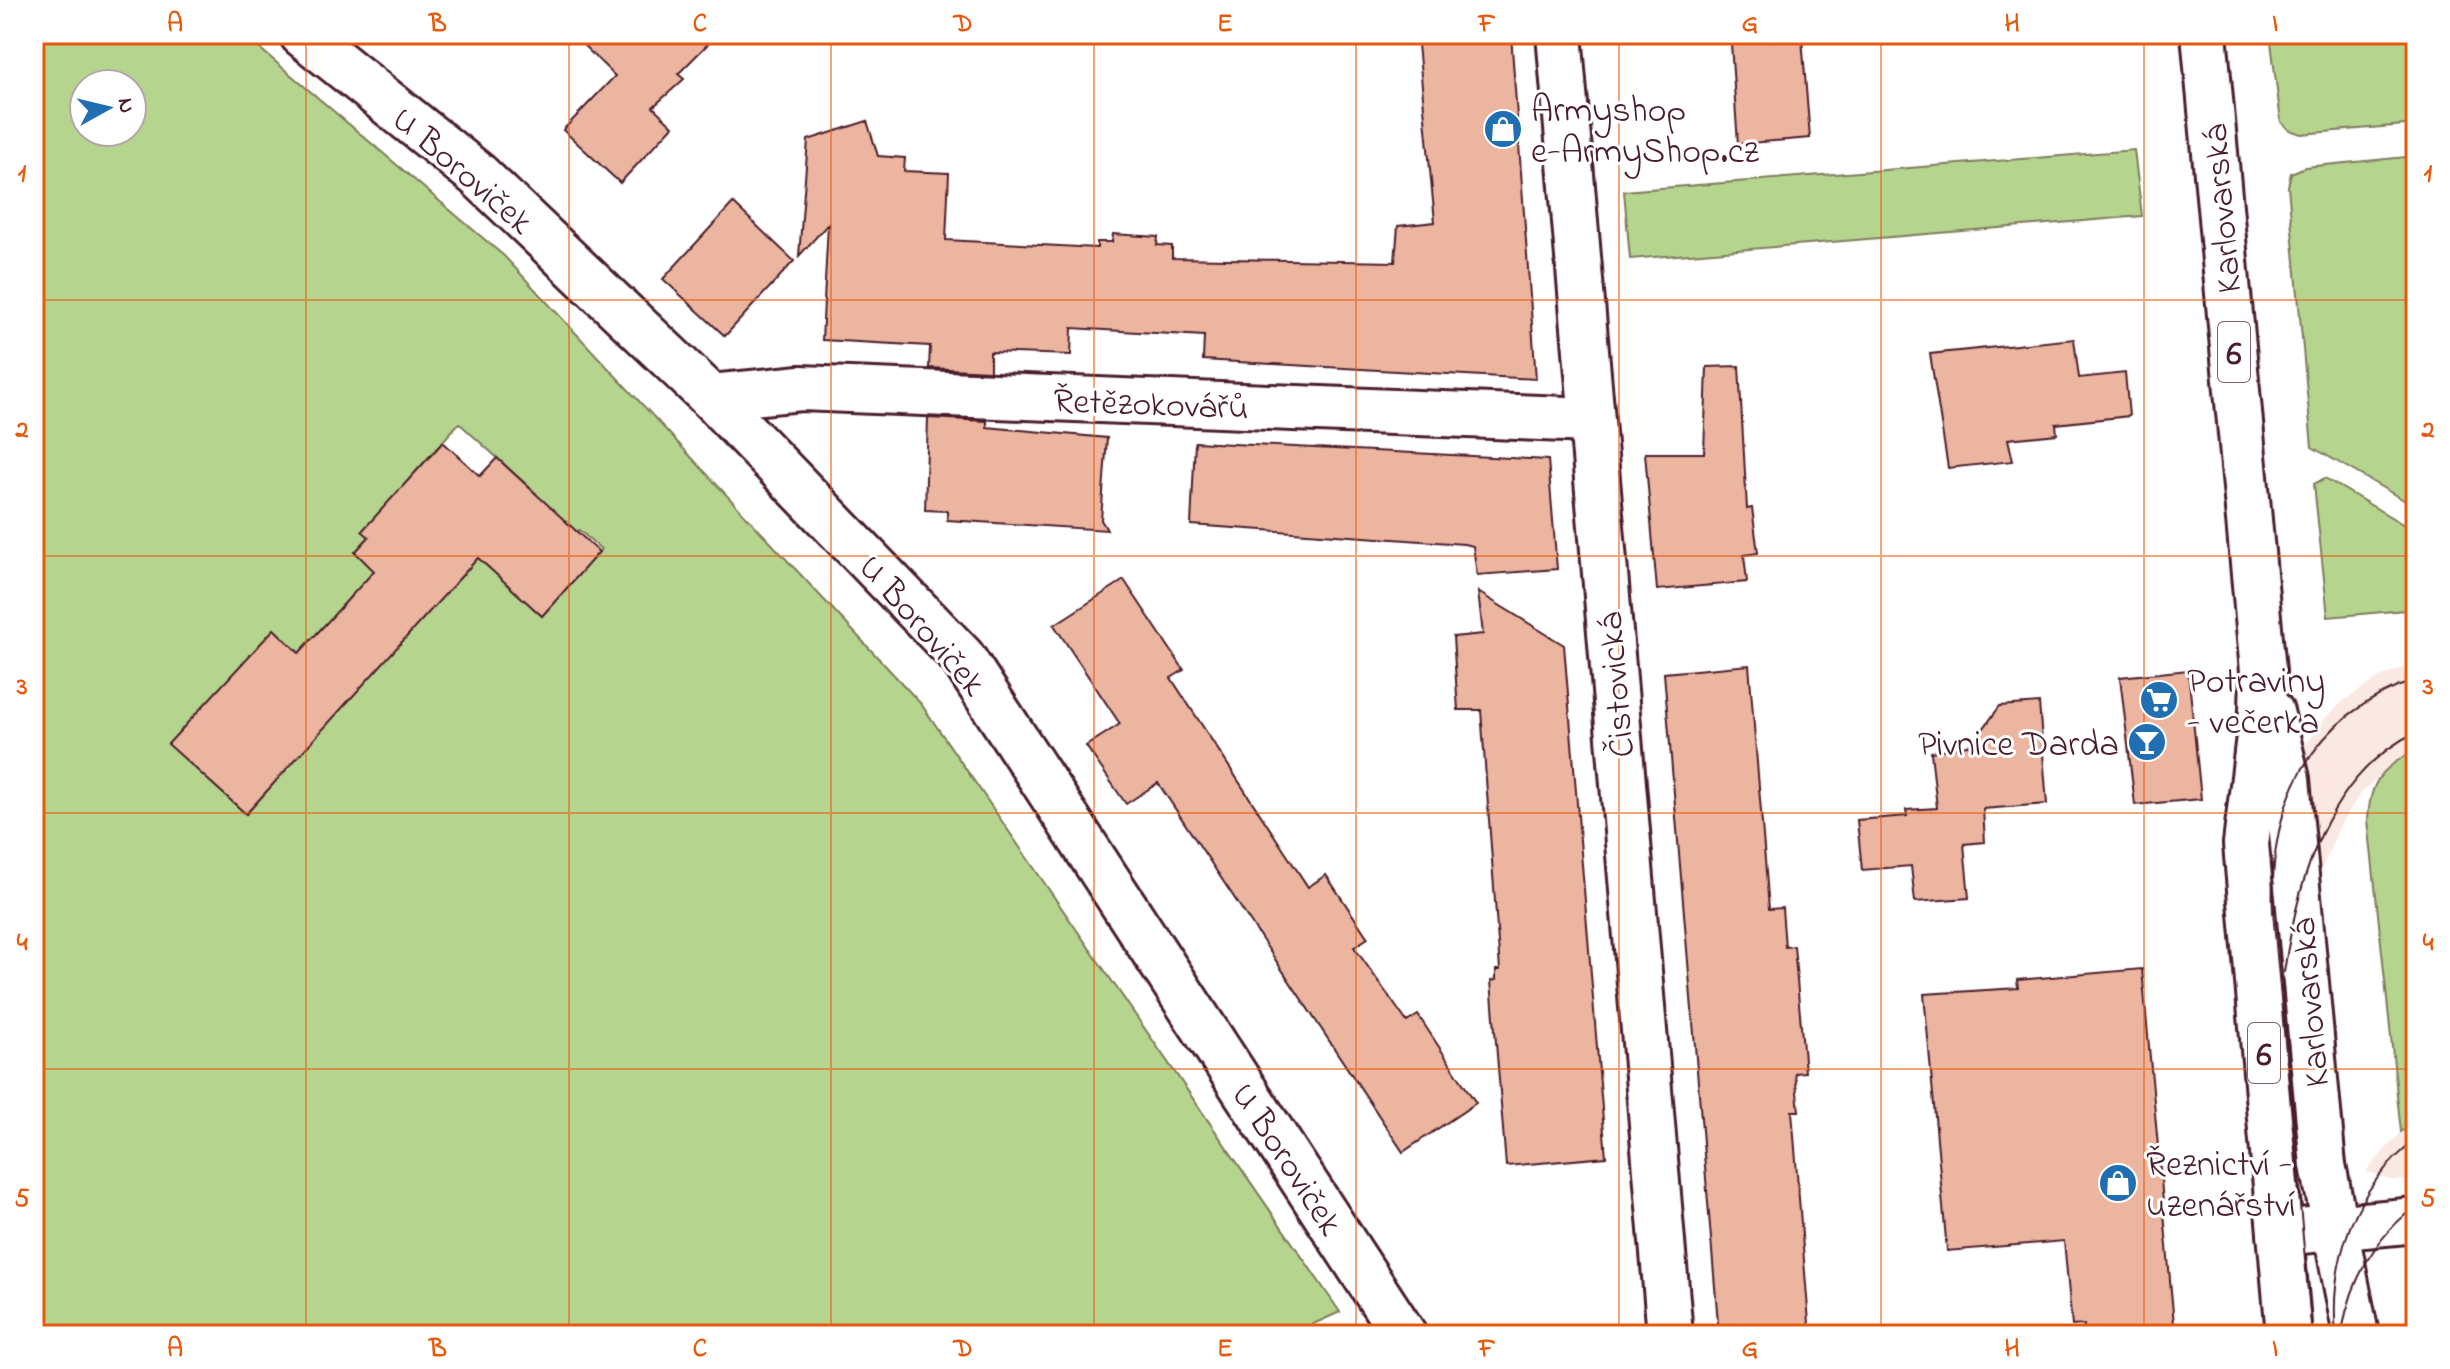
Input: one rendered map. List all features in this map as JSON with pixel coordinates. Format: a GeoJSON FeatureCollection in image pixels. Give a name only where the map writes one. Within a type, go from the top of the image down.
{"type":"FeatureCollection","features":[{"type":"Feature","properties":{"kind":"street","name":"U Boroviček"},"geometry":{"type":"LineString","coordinates":[[302,34],[478,175],[711,397],[962,657],[1404,1335]]}},
{"type":"Feature","properties":{"kind":"street","name":"Čistovická"},"geometry":{"type":"LineString","coordinates":[[1559,34],[1670,1335]]}},
{"type":"Feature","properties":{"kind":"street","name":"Karlovarská"},"geometry":{"type":"LineString","coordinates":[[2204,34],[2263,671],[2262,711],[2246,844],[2289,1335]]}},
{"type":"Feature","properties":{"kind":"street","name":"Řetězokovářů"},"geometry":{"type":"LineString","coordinates":[[711,397],[801,388],[1591,420]]}},
{"type":"Feature","properties":{"kind":"street","name":"Karlovarská"},"geometry":{"type":"LineString","coordinates":[[2263,671],[2287,779],[2323,1165],[2356,1335]]}},
{"type":"Feature","properties":{"kind":"street"},"geometry":{"type":"LineString","coordinates":[[2280,1233],[2416,1220]]}},
{"type":"Feature","properties":{"kind":"shaded area"},"geometry":{"type":"Polygon","coordinates":[[[2416,663],[2416,749],[2389,766],[2360,794],[2340,825],[2313,889],[2301,750],[2326,717],[2345,700],[2379,678],[2416,663]]]}},
{"type":"Feature","properties":{"kind":"shaded area"},"geometry":{"type":"Polygon","coordinates":[[[2416,1121],[2416,1181],[2390,1180],[2366,1171],[2401,1132],[2416,1121]]]}},
{"type":"Feature","properties":{"kind":"green space"},"geometry":{"type":"Polygon","coordinates":[[[34,34],[167,34],[251,41],[504,256],[921,704],[1340,1312],[1289,1335],[34,1335],[34,34]],[[459,423],[363,531],[369,537],[355,552],[379,575],[358,599],[352,594],[305,658],[274,630],[169,744],[246,814],[536,493],[459,423]],[[579,530],[522,597],[542,616],[601,549],[579,530]]]}},
{"type":"Feature","properties":{"kind":"green space"},"geometry":{"type":"Polygon","coordinates":[[[2270,34],[2416,34],[2416,124],[2301,134],[2289,130],[2281,122],[2270,34]]]}},
{"type":"Feature","properties":{"kind":"green space"},"geometry":{"type":"Polygon","coordinates":[[[2134,150],[2142,216],[1630,259],[1624,191],[2134,150]]]}},
{"type":"Feature","properties":{"kind":"green space"},"geometry":{"type":"Polygon","coordinates":[[[2416,156],[2416,507],[2312,447],[2288,186],[2291,173],[2305,167],[2416,156]]]}},
{"type":"Feature","properties":{"kind":"green space"},"geometry":{"type":"Polygon","coordinates":[[[2325,478],[2416,532],[2416,609],[2328,617],[2314,484],[2325,478]]]}},
{"type":"Feature","properties":{"kind":"green space"},"geometry":{"type":"Polygon","coordinates":[[[2416,749],[2416,1121],[2401,1132],[2368,820],[2372,794],[2380,777],[2394,763],[2416,749]]]}},
{"type":"Feature","properties":{"kind":"building"},"geometry":{"type":"Polygon","coordinates":[[[572,34],[718,34],[678,74],[684,79],[653,107],[673,126],[620,183],[563,130],[615,76],[572,34]]]}},
{"type":"Feature","properties":{"kind":"building"},"geometry":{"type":"Polygon","coordinates":[[[1417,34],[1511,34],[1536,379],[1203,360],[1204,336],[1072,328],[1071,355],[990,352],[990,371],[929,368],[930,346],[822,340],[828,224],[799,256],[808,140],[867,121],[878,156],[905,158],[904,171],[949,173],[946,240],[1097,248],[1097,242],[1112,242],[1113,234],[1158,237],[1157,245],[1172,246],[1172,258],[1395,262],[1398,226],[1435,222],[1417,34]]]}},
{"type":"Feature","properties":{"kind":"building"},"geometry":{"type":"Polygon","coordinates":[[[1802,38],[1810,138],[1738,144],[1731,44],[1802,38]]]}},
{"type":"Feature","properties":{"kind":"building"},"geometry":{"type":"Polygon","coordinates":[[[733,203],[794,261],[725,336],[663,279],[733,203]]]}},
{"type":"Feature","properties":{"kind":"building"},"geometry":{"type":"Polygon","coordinates":[[[2074,339],[2079,378],[2125,373],[2129,416],[2056,424],[2057,434],[2008,439],[2013,461],[1948,468],[1930,354],[2074,339]]]}},
{"type":"Feature","properties":{"kind":"building"},"geometry":{"type":"Polygon","coordinates":[[[1739,366],[1747,509],[1752,508],[1758,553],[1744,555],[1747,582],[1657,590],[1645,453],[1704,453],[1707,367],[1739,366]]]}},
{"type":"Feature","properties":{"kind":"building"},"geometry":{"type":"Polygon","coordinates":[[[928,418],[987,421],[987,427],[1107,438],[1101,520],[1107,530],[947,520],[947,511],[925,510],[928,418]]]}},
{"type":"Feature","properties":{"kind":"building"},"geometry":{"type":"Polygon","coordinates":[[[443,442],[480,476],[497,458],[599,552],[542,616],[478,558],[246,814],[168,744],[274,629],[299,653],[374,571],[355,552],[369,537],[362,531],[443,442]]]}},
{"type":"Feature","properties":{"kind":"building"},"geometry":{"type":"Polygon","coordinates":[[[1195,442],[1548,460],[1557,569],[1477,575],[1473,546],[1464,544],[1191,525],[1195,442]]]}},
{"type":"Feature","properties":{"kind":"building"},"geometry":{"type":"Polygon","coordinates":[[[1124,580],[1184,670],[1171,678],[1308,887],[1326,875],[1368,938],[1354,947],[1407,1022],[1418,1015],[1476,1103],[1403,1152],[1158,783],[1126,804],[1086,746],[1120,724],[1054,625],[1124,580]]]}},
{"type":"Feature","properties":{"kind":"building"},"geometry":{"type":"Polygon","coordinates":[[[1478,592],[1564,645],[1606,1157],[1506,1166],[1491,981],[1496,980],[1496,970],[1500,970],[1481,710],[1458,710],[1453,637],[1483,634],[1478,592]]]}},
{"type":"Feature","properties":{"kind":"building"},"geometry":{"type":"Polygon","coordinates":[[[1749,665],[1769,909],[1782,908],[1785,947],[1794,946],[1805,1072],[1795,1073],[1799,1111],[1792,1111],[1810,1335],[1719,1335],[1664,673],[1749,665]]]}},
{"type":"Feature","properties":{"kind":"building"},"geometry":{"type":"Polygon","coordinates":[[[2188,670],[2201,799],[2135,805],[2120,677],[2188,670]]]}},
{"type":"Feature","properties":{"kind":"building"},"geometry":{"type":"Polygon","coordinates":[[[2039,703],[2047,804],[1983,809],[1985,842],[1964,844],[1969,898],[1915,902],[1911,866],[1862,870],[1857,820],[1907,816],[1906,810],[1937,808],[1931,752],[1972,744],[2000,706],[2039,703]]]}},
{"type":"Feature","properties":{"kind":"building"},"geometry":{"type":"Polygon","coordinates":[[[2142,969],[2175,1335],[2084,1335],[2084,1325],[2072,1326],[2064,1241],[1947,1251],[1924,994],[2018,988],[2017,980],[2142,969]]]}},
{"type":"Feature","properties":{"kind":"tram line"},"geometry":{"type":"LineString","coordinates":[[2312,1335],[2273,912],[2273,873],[2278,836],[2302,769],[2322,741],[2348,716],[2379,696],[2416,680]]}},
{"type":"Feature","properties":{"kind":"tram line"},"geometry":{"type":"LineString","coordinates":[[2284,972],[2308,867],[2338,803],[2359,775],[2385,751],[2416,732]]}},
{"type":"Feature","properties":{"kind":"tram line"},"geometry":{"type":"LineString","coordinates":[[2336,1335],[2337,1280],[2350,1227],[2376,1180],[2416,1140]]}},
{"type":"Feature","properties":{"kind":"tram line"},"geometry":{"type":"LineString","coordinates":[[2342,1331],[2351,1294],[2367,1261],[2388,1232],[2416,1206]]}},
{"type":"Feature","properties":{"kind":"place","name":"Armyshop e-ArmyShop.cz"},"geometry":{"type":"Point","coordinates":[1503,129]}},
{"type":"Feature","properties":{"kind":"place","name":"Potraviny - večerka"},"geometry":{"type":"Point","coordinates":[2159,700]}},
{"type":"Feature","properties":{"kind":"place","name":"Pivnice Darda"},"geometry":{"type":"Point","coordinates":[2147,742]}},
{"type":"Feature","properties":{"kind":"place","name":"Řeznictví - uzenářství"},"geometry":{"type":"Point","coordinates":[2118,1183]}}]}
